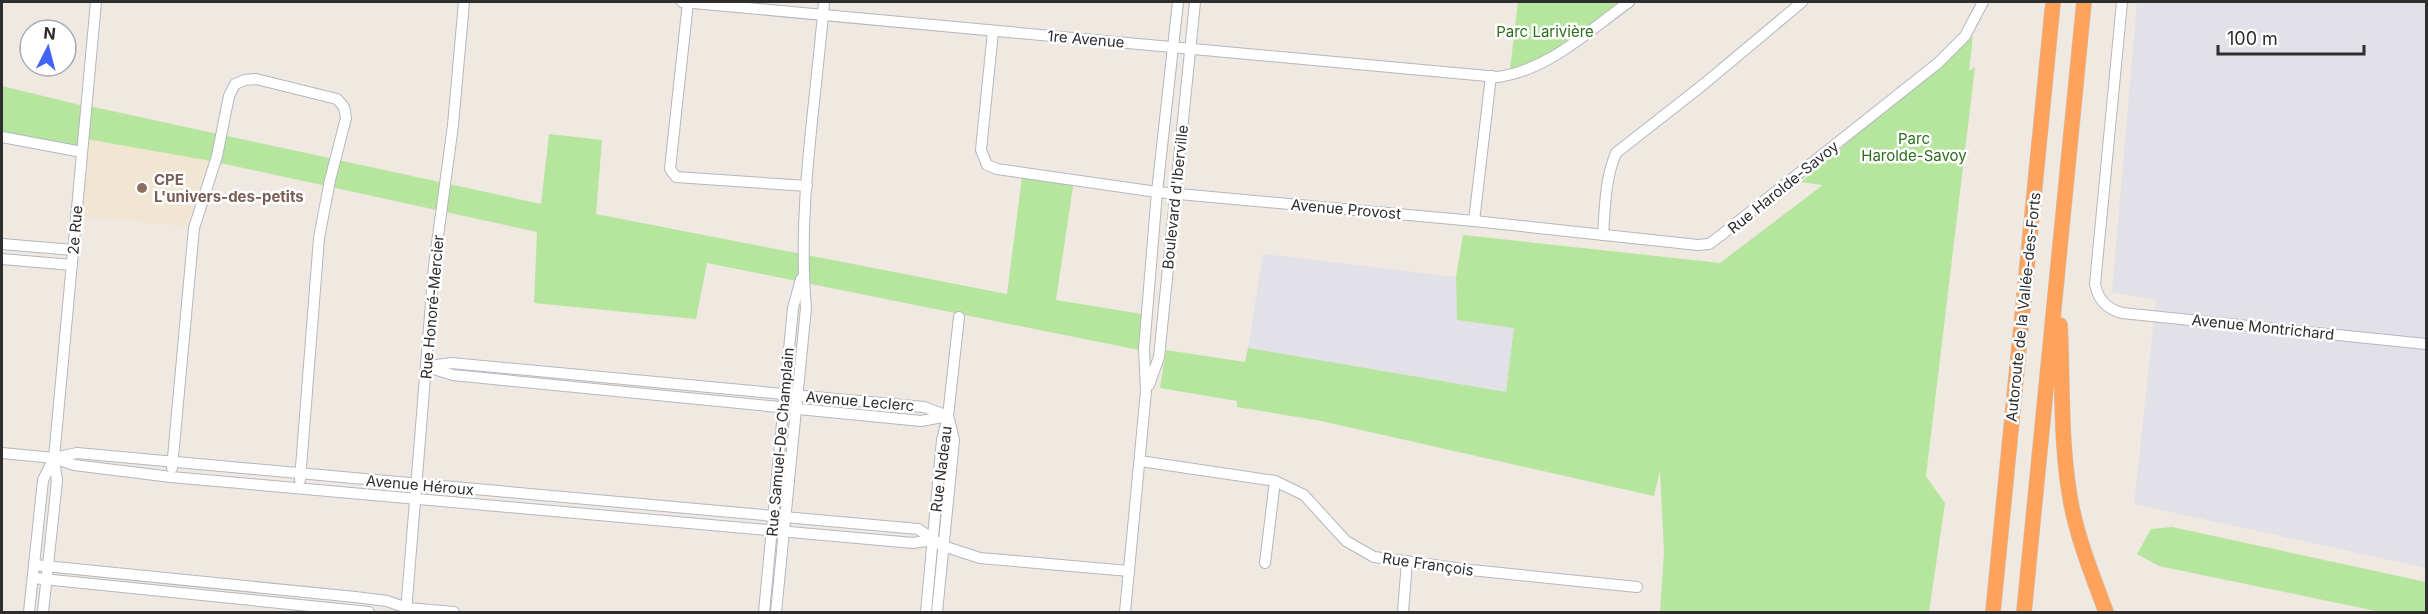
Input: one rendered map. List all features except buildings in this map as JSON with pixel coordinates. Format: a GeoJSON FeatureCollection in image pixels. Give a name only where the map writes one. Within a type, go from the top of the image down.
{"type":"FeatureCollection","features":[{"type":"Feature","properties":{"kind":"highway","name":"Autoroute de la Vallée-des-Forts"},"geometry":{"type":"LineString","coordinates":[[1993,612],[2053,2]]}},
{"type":"Feature","properties":{"kind":"highway","name":"Autoroute de la Vallée-des-Forts"},"geometry":{"type":"LineString","coordinates":[[2024,612],[2084,2]]}},
{"type":"Feature","properties":{"kind":"highway"},"geometry":{"type":"LineString","coordinates":[[2057,274],[2063,432],[2068,483],[2083,549],[2106,612]]}},
{"type":"Feature","properties":{"kind":"highway"},"geometry":{"type":"LineString","coordinates":[[1986,612],[1997,572]]}},
{"type":"Feature","properties":{"kind":"street","name":"2e Rue"},"geometry":{"type":"LineString","coordinates":[[43,612],[57,481],[54,458],[96,2]]}},
{"type":"Feature","properties":{"kind":"street","name":"Rue Honoré-Mercier"},"geometry":{"type":"LineString","coordinates":[[406,610],[434,267],[453,125],[464,2]]}},
{"type":"Feature","properties":{"kind":"street","name":"1re Avenue"},"geometry":{"type":"LineString","coordinates":[[682,2],[1491,76],[1518,74],[1543,63],[1629,2]]}},
{"type":"Feature","properties":{"kind":"street"},"geometry":{"type":"LineString","coordinates":[[688,2],[670,169],[676,177],[807,186]]}},
{"type":"Feature","properties":{"kind":"street","name":"Rue Samuel-De Champlain"},"geometry":{"type":"LineString","coordinates":[[776,612],[806,308],[803,273],[807,186],[824,2]]}},
{"type":"Feature","properties":{"kind":"street","name":"Boulevard d'Iberville"},"geometry":{"type":"LineString","coordinates":[[1125,612],[1146,391],[1144,349],[1157,192],[1178,2]]}},
{"type":"Feature","properties":{"kind":"street","name":"Boulevard d'Iberville"},"geometry":{"type":"LineString","coordinates":[[1146,391],[1159,357],[1195,2]]}},
{"type":"Feature","properties":{"kind":"street"},"geometry":{"type":"LineString","coordinates":[[1603,235],[1607,183],[1611,163],[1616,153],[1704,84],[1802,2]]}},
{"type":"Feature","properties":{"kind":"street","name":"Rue Harolde-Savoy"},"geometry":{"type":"LineString","coordinates":[[1707,244],[1946,56],[1965,36],[1983,2]]}},
{"type":"Feature","properties":{"kind":"street","name":"Avenue Montrichard"},"geometry":{"type":"LineString","coordinates":[[2122,2],[2096,274],[2096,288],[2102,302],[2122,313],[2427,344]]}},
{"type":"Feature","properties":{"kind":"street","name":"Avenue Provost"},"geometry":{"type":"LineString","coordinates":[[993,31],[981,150],[987,165],[997,169],[1157,192],[1707,244]]}},
{"type":"Feature","properties":{"kind":"street"},"geometry":{"type":"LineString","coordinates":[[1474,221],[1491,76]]}},
{"type":"Feature","properties":{"kind":"street"},"geometry":{"type":"LineString","coordinates":[[171,477],[194,228],[218,156],[228,96],[235,84],[244,80],[256,79],[337,99],[344,107],[346,118],[330,180],[319,238],[299,487]]}},
{"type":"Feature","properties":{"kind":"street"},"geometry":{"type":"LineString","coordinates":[[2,136],[82,152]]}},
{"type":"Feature","properties":{"kind":"street"},"geometry":{"type":"LineString","coordinates":[[2,244],[73,250]]}},
{"type":"Feature","properties":{"kind":"street"},"geometry":{"type":"LineString","coordinates":[[2,259],[72,265]]}},
{"type":"Feature","properties":{"kind":"street","name":"Rue Samuel-De Champlain"},"geometry":{"type":"LineString","coordinates":[[764,612],[793,308],[803,273]]}},
{"type":"Feature","properties":{"kind":"street"},"geometry":{"type":"LineString","coordinates":[[948,416],[959,317]]}},
{"type":"Feature","properties":{"kind":"street","name":"Avenue Leclerc"},"geometry":{"type":"LineString","coordinates":[[427,367],[451,363],[785,393],[924,407],[948,416]]}},
{"type":"Feature","properties":{"kind":"street","name":"Avenue Leclerc"},"geometry":{"type":"LineString","coordinates":[[427,367],[453,375],[921,421],[948,416]]}},
{"type":"Feature","properties":{"kind":"street"},"geometry":{"type":"LineString","coordinates":[[509,380],[510,368]]}},
{"type":"Feature","properties":{"kind":"street"},"geometry":{"type":"LineString","coordinates":[[693,399],[695,385]]}},
{"type":"Feature","properties":{"kind":"street","name":"Rue Nadeau"},"geometry":{"type":"LineString","coordinates":[[926,612],[942,440],[948,416]]}},
{"type":"Feature","properties":{"kind":"street","name":"Rue Nadeau"},"geometry":{"type":"LineString","coordinates":[[937,612],[954,440],[948,416]]}},
{"type":"Feature","properties":{"kind":"street","name":"Avenue Héroux"},"geometry":{"type":"LineString","coordinates":[[2,453],[54,458],[74,465],[171,477],[913,543],[932,540]]}},
{"type":"Feature","properties":{"kind":"street","name":"Avenue Héroux"},"geometry":{"type":"LineString","coordinates":[[54,458],[77,453],[918,529],[943,546],[980,558],[1129,571]]}},
{"type":"Feature","properties":{"kind":"street","name":"2e Rue"},"geometry":{"type":"LineString","coordinates":[[30,612],[43,480],[54,458]]}},
{"type":"Feature","properties":{"kind":"street","name":"Rue François"},"geometry":{"type":"LineString","coordinates":[[1140,461],[1275,481],[1304,495],[1346,541],[1374,556],[1470,570],[1637,587]]}},
{"type":"Feature","properties":{"kind":"street"},"geometry":{"type":"LineString","coordinates":[[238,482],[239,468]]}},
{"type":"Feature","properties":{"kind":"street"},"geometry":{"type":"LineString","coordinates":[[1265,563],[1275,481]]}},
{"type":"Feature","properties":{"kind":"street"},"geometry":{"type":"LineString","coordinates":[[601,501],[601,515]]}},
{"type":"Feature","properties":{"kind":"street"},"geometry":{"type":"LineString","coordinates":[[1403,612],[1407,561]]}},
{"type":"Feature","properties":{"kind":"street"},"geometry":{"type":"LineString","coordinates":[[35,565],[366,598],[387,601],[406,610]]}},
{"type":"Feature","properties":{"kind":"street"},"geometry":{"type":"LineString","coordinates":[[33,578],[369,612]]}},
{"type":"Feature","properties":{"kind":"street"},"geometry":{"type":"LineString","coordinates":[[233,599],[234,585]]}},
{"type":"Feature","properties":{"kind":"street"},"geometry":{"type":"LineString","coordinates":[[390,612],[406,610],[454,612]]}},
{"type":"Feature","properties":{"kind":"shaded area"},"geometry":{"type":"Polygon","coordinates":[[[2137,2],[2426,2],[2426,568],[2134,504],[2156,300],[2112,292],[2137,2]]]}},
{"type":"Feature","properties":{"kind":"shaded area","name":"CPE L'univers-des-petits"},"geometry":{"type":"Polygon","coordinates":[[[86,139],[211,161],[191,227],[80,216],[86,139]]]}},
{"type":"Feature","properties":{"kind":"shaded area"},"geometry":{"type":"Polygon","coordinates":[[[1263,254],[1456,277],[1457,320],[1515,328],[1506,393],[1248,348],[1263,254]]]}},
{"type":"Feature","properties":{"kind":"green space","name":"Parc Larivière"},"geometry":{"type":"Polygon","coordinates":[[[1518,2],[1630,2],[1509,78],[1518,2]]]}},
{"type":"Feature","properties":{"kind":"green space","name":"Parc Harolde-Savoy"},"geometry":{"type":"Polygon","coordinates":[[[1973,36],[1969,71],[1975,67],[1926,476],[1945,503],[1929,612],[1660,612],[1664,552],[1660,471],[1654,496],[1321,421],[1237,407],[1237,401],[1160,388],[1166,350],[1245,362],[1248,348],[1506,392],[1514,328],[1457,320],[1456,277],[1463,235],[1720,263],[1823,185],[1801,182],[1973,36]]]}},
{"type":"Feature","properties":{"kind":"green space"},"geometry":{"type":"Polygon","coordinates":[[[2,86],[84,106],[81,148],[2,135],[2,86]]]}},
{"type":"Feature","properties":{"kind":"green space"},"geometry":{"type":"Polygon","coordinates":[[[89,106],[541,204],[549,134],[602,140],[596,214],[1007,294],[1022,177],[1074,180],[1056,300],[1142,314],[1139,350],[707,263],[696,319],[534,303],[537,232],[211,161],[86,139],[89,106]]]}},
{"type":"Feature","properties":{"kind":"green space"},"geometry":{"type":"Polygon","coordinates":[[[2172,527],[2426,582],[2426,612],[2381,612],[2159,566],[2137,554],[2151,529],[2172,527]]]}},
{"type":"Feature","properties":{"kind":"place","name":"CPE L'univers-des-petits"},"geometry":{"type":"Point","coordinates":[142,188]}}]}
